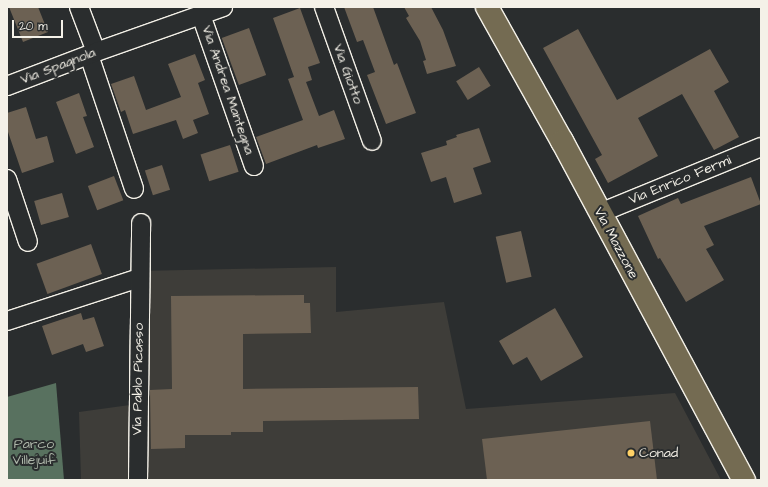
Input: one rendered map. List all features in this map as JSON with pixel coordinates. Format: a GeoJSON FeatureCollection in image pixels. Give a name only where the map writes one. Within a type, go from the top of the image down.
{"type":"FeatureCollection","features":[{"type":"Feature","properties":{"kind":"main road","name":"Via Mazzone"},"geometry":{"type":"LineString","coordinates":[[487,7],[562,141],[744,480]]}},
{"type":"Feature","properties":{"kind":"street"},"geometry":{"type":"LineString","coordinates":[[79,7],[134,189]]}},
{"type":"Feature","properties":{"kind":"street","name":"Via Spagnola"},"geometry":{"type":"LineString","coordinates":[[7,86],[92,53],[223,7]]}},
{"type":"Feature","properties":{"kind":"street","name":"Via Giotto"},"geometry":{"type":"LineString","coordinates":[[324,7],[372,141]]}},
{"type":"Feature","properties":{"kind":"street","name":"Via Andrea Mantegna"},"geometry":{"type":"LineString","coordinates":[[201,15],[254,166]]}},
{"type":"Feature","properties":{"kind":"street","name":"Via Enrico Fermi"},"geometry":{"type":"LineString","coordinates":[[600,213],[761,147]]}},
{"type":"Feature","properties":{"kind":"street"},"geometry":{"type":"LineString","coordinates":[[7,179],[28,242]]}},
{"type":"Feature","properties":{"kind":"street","name":"Via Pablo Picasso"},"geometry":{"type":"LineString","coordinates":[[138,480],[141,223]]}},
{"type":"Feature","properties":{"kind":"street"},"geometry":{"type":"LineString","coordinates":[[7,321],[140,278]]}},
{"type":"Feature","properties":{"kind":"shaded area"},"geometry":{"type":"Polygon","coordinates":[[[336,267],[336,312],[444,302],[466,409],[675,393],[721,480],[81,480],[79,412],[137,404],[138,271],[336,267]]]}},
{"type":"Feature","properties":{"kind":"green space","name":"Parco Villejuif"},"geometry":{"type":"Polygon","coordinates":[[[56,383],[64,480],[7,480],[7,397],[56,383]]]}},
{"type":"Feature","properties":{"kind":"building"},"geometry":{"type":"Polygon","coordinates":[[[9,7],[38,7],[48,32],[23,42],[9,7]]]}},
{"type":"Feature","properties":{"kind":"building"},"geometry":{"type":"Polygon","coordinates":[[[344,7],[373,7],[394,65],[397,63],[416,113],[386,124],[367,75],[375,72],[363,40],[357,42],[344,7]]]}},
{"type":"Feature","properties":{"kind":"building"},"geometry":{"type":"Polygon","coordinates":[[[404,7],[431,7],[443,30],[456,66],[427,74],[423,61],[426,60],[420,41],[406,18],[409,16],[404,7]]]}},
{"type":"Feature","properties":{"kind":"building"},"geometry":{"type":"Polygon","coordinates":[[[300,8],[320,63],[308,67],[312,80],[306,82],[319,116],[334,110],[345,139],[318,148],[317,145],[266,164],[256,137],[303,120],[288,79],[294,77],[273,18],[300,8]]]}},
{"type":"Feature","properties":{"kind":"building"},"geometry":{"type":"Polygon","coordinates":[[[249,28],[266,75],[239,85],[222,38],[249,28]]]}},
{"type":"Feature","properties":{"kind":"building"},"geometry":{"type":"Polygon","coordinates":[[[578,29],[617,100],[710,49],[729,82],[714,91],[739,137],[714,150],[682,94],[638,118],[658,156],[608,183],[595,159],[602,155],[543,48],[578,29]]]}},
{"type":"Feature","properties":{"kind":"building"},"geometry":{"type":"Polygon","coordinates":[[[195,54],[205,80],[198,83],[209,114],[193,120],[198,133],[183,139],[176,120],[133,134],[125,110],[121,112],[111,84],[134,76],[146,110],[181,97],[168,64],[195,54]]]}},
{"type":"Feature","properties":{"kind":"building"},"geometry":{"type":"Polygon","coordinates":[[[479,67],[491,86],[468,100],[456,81],[479,67]]]}},
{"type":"Feature","properties":{"kind":"building"},"geometry":{"type":"Polygon","coordinates":[[[79,93],[87,116],[83,117],[94,147],[76,154],[56,102],[79,93]]]}},
{"type":"Feature","properties":{"kind":"building"},"geometry":{"type":"Polygon","coordinates":[[[26,107],[36,139],[47,136],[54,162],[22,173],[7,129],[7,113],[26,107]]]}},
{"type":"Feature","properties":{"kind":"building"},"geometry":{"type":"Polygon","coordinates":[[[479,128],[491,162],[473,168],[482,194],[454,203],[446,177],[431,182],[421,153],[447,145],[446,141],[457,137],[456,135],[479,128]]]}},
{"type":"Feature","properties":{"kind":"building"},"geometry":{"type":"Polygon","coordinates":[[[230,145],[239,172],[209,181],[201,155],[230,145]]]}},
{"type":"Feature","properties":{"kind":"building"},"geometry":{"type":"Polygon","coordinates":[[[162,165],[170,190],[153,195],[145,171],[162,165]]]}},
{"type":"Feature","properties":{"kind":"building"},"geometry":{"type":"Polygon","coordinates":[[[114,176],[123,200],[97,210],[88,186],[114,176]]]}},
{"type":"Feature","properties":{"kind":"building"},"geometry":{"type":"Polygon","coordinates":[[[751,177],[761,204],[704,226],[714,245],[706,249],[724,280],[686,302],[660,258],[658,259],[638,216],[678,198],[681,204],[751,177]]]}},
{"type":"Feature","properties":{"kind":"building"},"geometry":{"type":"Polygon","coordinates":[[[62,193],[69,217],[41,225],[34,201],[62,193]]]}},
{"type":"Feature","properties":{"kind":"building"},"geometry":{"type":"Polygon","coordinates":[[[521,231],[532,277],[506,283],[496,237],[521,231]]]}},
{"type":"Feature","properties":{"kind":"building"},"geometry":{"type":"Polygon","coordinates":[[[91,244],[102,274],[47,294],[36,264],[91,244]]]}},
{"type":"Feature","properties":{"kind":"building"},"geometry":{"type":"Polygon","coordinates":[[[304,295],[304,303],[310,303],[311,333],[243,334],[243,389],[418,387],[419,419],[263,421],[263,432],[231,432],[231,435],[185,435],[185,448],[151,449],[150,390],[172,389],[171,296],[304,295]]]}},
{"type":"Feature","properties":{"kind":"building"},"geometry":{"type":"Polygon","coordinates":[[[555,308],[583,357],[541,381],[527,357],[513,365],[499,341],[555,308]]]}},
{"type":"Feature","properties":{"kind":"building"},"geometry":{"type":"Polygon","coordinates":[[[81,313],[83,320],[94,317],[104,346],[86,352],[83,344],[52,355],[42,326],[81,313]]]}},
{"type":"Feature","properties":{"kind":"building"},"geometry":{"type":"Polygon","coordinates":[[[650,421],[657,480],[487,480],[482,439],[650,421]]]}},
{"type":"Feature","properties":{"kind":"place","name":"Conad"},"geometry":{"type":"Point","coordinates":[631,453]}}]}
